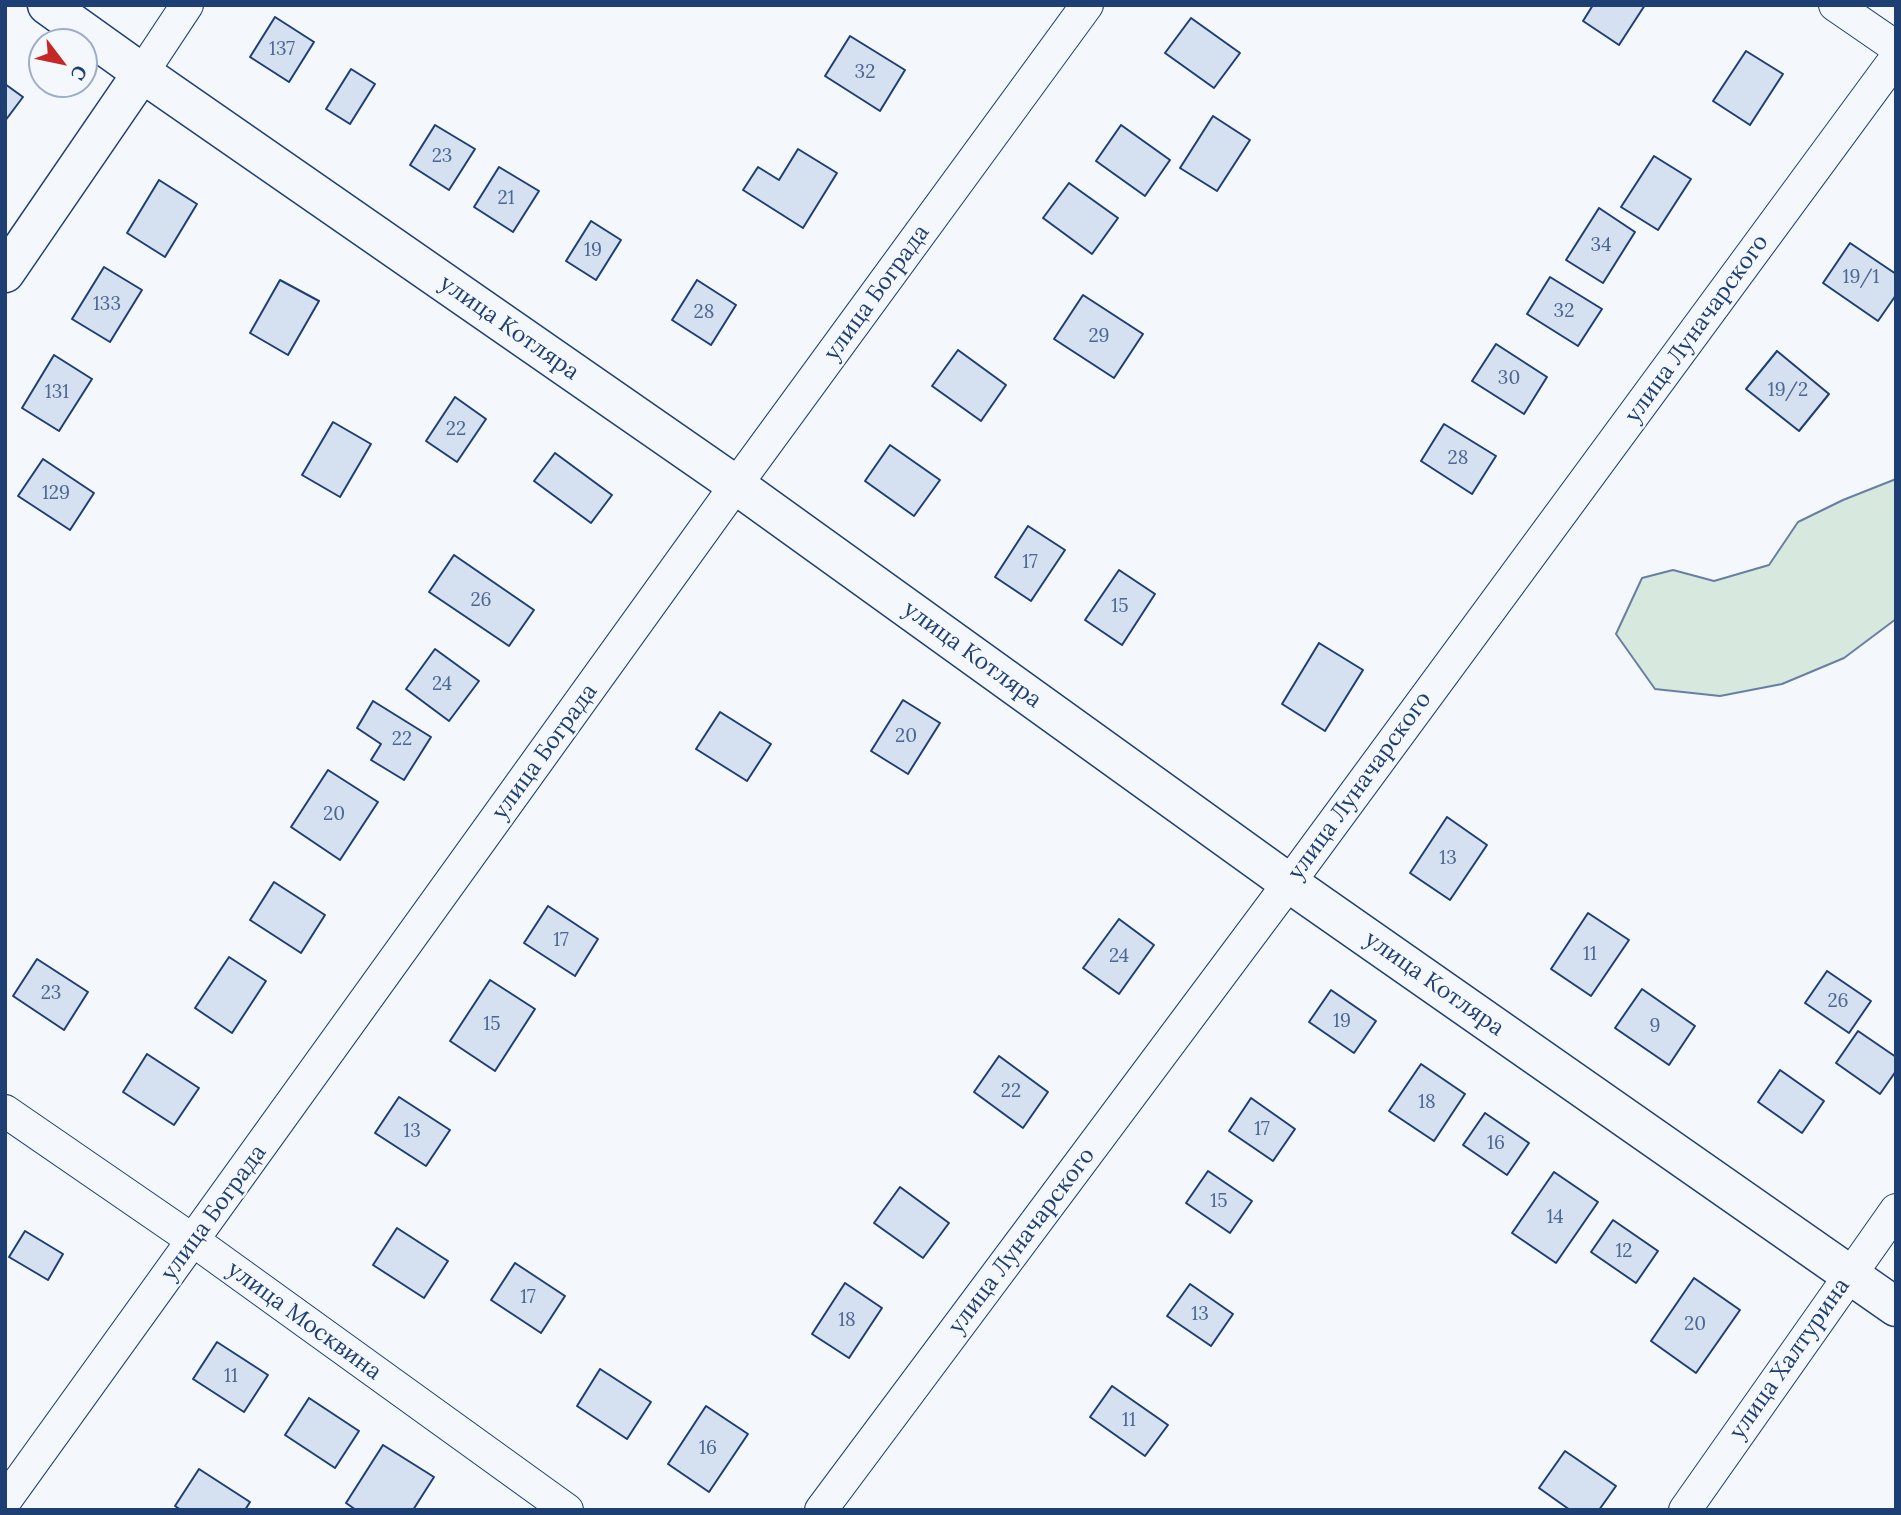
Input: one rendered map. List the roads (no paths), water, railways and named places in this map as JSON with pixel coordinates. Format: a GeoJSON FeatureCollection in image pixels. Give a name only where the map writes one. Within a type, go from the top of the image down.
{"type":"FeatureCollection","features":[{"type":"Feature","properties":{"kind":"street","name":"улица Котляра"},"geometry":{"type":"LineString","coordinates":[[47,5],[736,485],[1289,883],[1896,1307]]}},
{"type":"Feature","properties":{"kind":"street"},"geometry":{"type":"LineString","coordinates":[[5,273],[187,5]]}},
{"type":"Feature","properties":{"kind":"street","name":"улица Бограда"},"geometry":{"type":"LineString","coordinates":[[5,1501],[736,485],[1087,5]]}},
{"type":"Feature","properties":{"kind":"street"},"geometry":{"type":"LineString","coordinates":[[1836,5],[1896,47]]}},
{"type":"Feature","properties":{"kind":"street","name":"улица Луначарского"},"geometry":{"type":"LineString","coordinates":[[821,1510],[1289,883],[1896,58]]}},
{"type":"Feature","properties":{"kind":"street","name":"улица Москвина"},"geometry":{"type":"LineString","coordinates":[[5,1111],[194,1241],[566,1510]]}},
{"type":"Feature","properties":{"kind":"street","name":"улица Халтурина"},"geometry":{"type":"LineString","coordinates":[[1685,1510],[1896,1210]]}}]}
